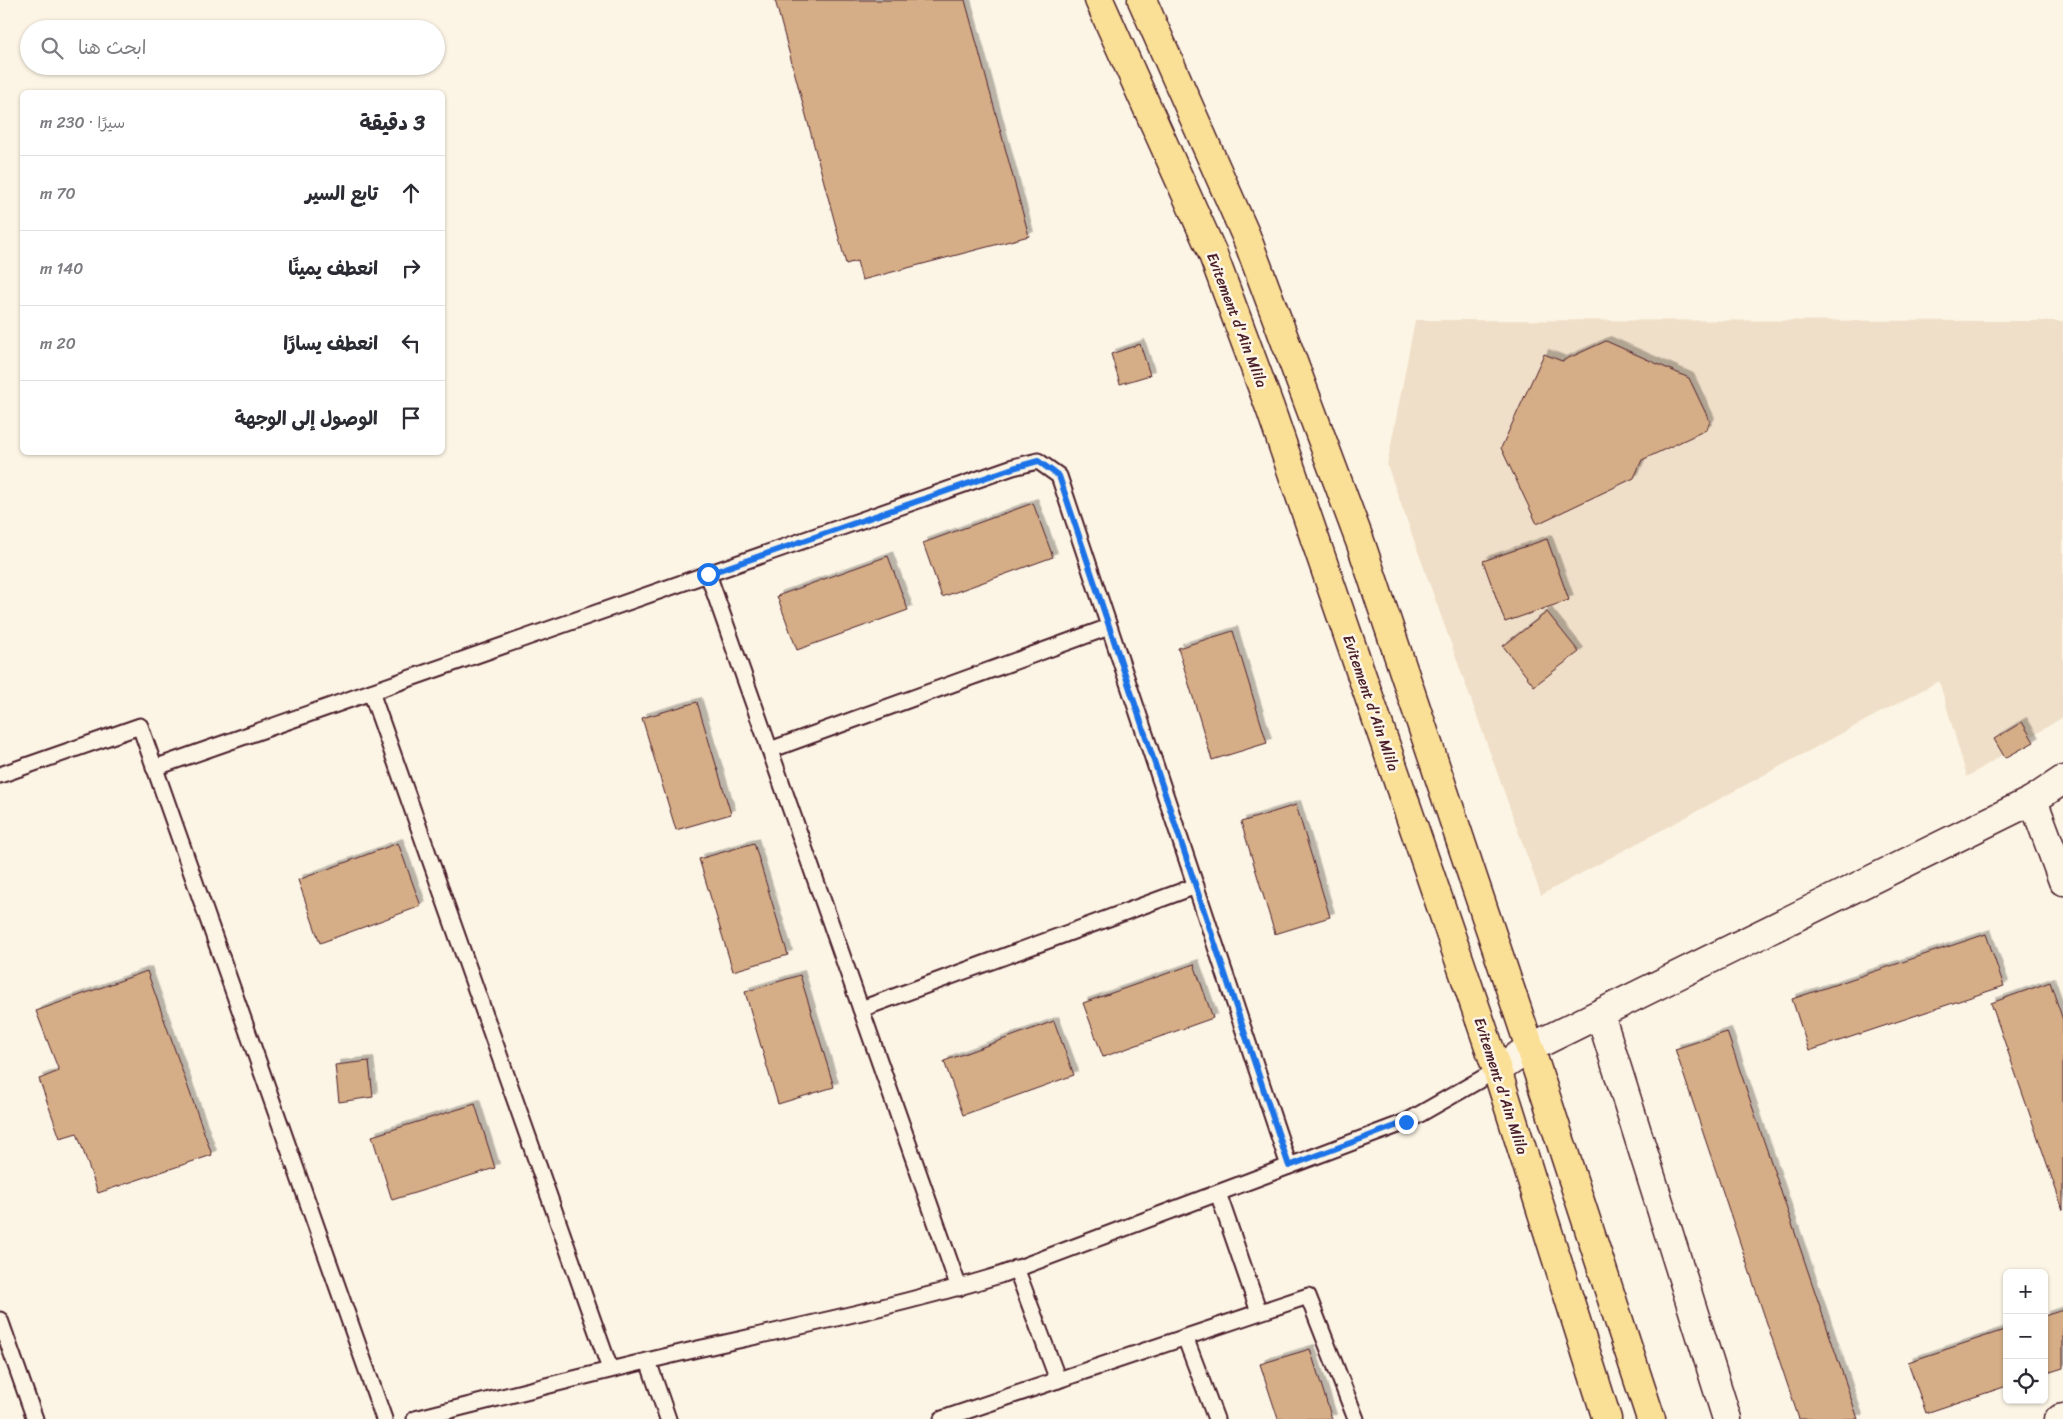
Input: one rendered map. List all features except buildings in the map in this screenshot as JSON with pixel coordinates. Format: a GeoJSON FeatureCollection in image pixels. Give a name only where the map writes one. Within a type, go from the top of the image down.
{"type":"FeatureCollection","features":[{"type":"Feature","properties":{"kind":"highway","name":"Evitement d'Ain Mlila"},"geometry":{"type":"LineString","coordinates":[[1099,0],[1212,252],[1270,408],[1496,1070],[1607,1419]]}},
{"type":"Feature","properties":{"kind":"highway"},"geometry":{"type":"LineString","coordinates":[[1142,0],[1246,236],[1361,544],[1530,1048],[1651,1419]]}},
{"type":"Feature","properties":{"kind":"street"},"geometry":{"type":"LineString","coordinates":[[1496,1070],[1530,1048],[2033,800],[2063,780]]}},
{"type":"Feature","properties":{"kind":"street"},"geometry":{"type":"LineString","coordinates":[[2033,800],[2063,881]]}},
{"type":"Feature","properties":{"kind":"street"},"geometry":{"type":"LineString","coordinates":[[1600,1014],[1727,1419]]}},
{"type":"Feature","properties":{"kind":"street"},"geometry":{"type":"LineString","coordinates":[[2059,1419],[2063,1418]]}},
{"type":"Feature","properties":{"kind":"lane"},"geometry":{"type":"LineString","coordinates":[[154,768],[1013,468],[1038,461],[1059,476],[1289,1166]]}},
{"type":"Feature","properties":{"kind":"lane"},"geometry":{"type":"LineString","coordinates":[[708,574],[959,1288]]}},
{"type":"Feature","properties":{"kind":"lane"},"geometry":{"type":"LineString","coordinates":[[770,750],[1109,627]]}},
{"type":"Feature","properties":{"kind":"lane"},"geometry":{"type":"LineString","coordinates":[[370,692],[610,1369]]}},
{"type":"Feature","properties":{"kind":"lane"},"geometry":{"type":"LineString","coordinates":[[0,775],[140,726],[384,1419]]}},
{"type":"Feature","properties":{"kind":"lane"},"geometry":{"type":"LineString","coordinates":[[861,1009],[1196,886]]}},
{"type":"Feature","properties":{"kind":"lane"},"geometry":{"type":"LineString","coordinates":[[415,1419],[610,1369],[959,1288],[1406,1122],[1496,1070]]}},
{"type":"Feature","properties":{"kind":"lane"},"geometry":{"type":"LineString","coordinates":[[1218,1193],[1259,1312]]}},
{"type":"Feature","properties":{"kind":"lane"},"geometry":{"type":"LineString","coordinates":[[1016,1268],[1058,1380]]}},
{"type":"Feature","properties":{"kind":"lane"},"geometry":{"type":"LineString","coordinates":[[942,1419],[1308,1296],[1356,1419]]}},
{"type":"Feature","properties":{"kind":"lane"},"geometry":{"type":"LineString","coordinates":[[0,1320],[34,1419]]}},
{"type":"Feature","properties":{"kind":"lane"},"geometry":{"type":"LineString","coordinates":[[1185,1337],[1216,1419]]}},
{"type":"Feature","properties":{"kind":"lane"},"geometry":{"type":"LineString","coordinates":[[648,1360],[668,1419]]}},
{"type":"Feature","properties":{"kind":"shaded area"},"geometry":{"type":"Polygon","coordinates":[[[1415,320],[2063,321],[2063,717],[1967,777],[1939,681],[1541,895],[1387,465],[1415,320]]]}},
{"type":"Feature","properties":{"kind":"route"},"geometry":{"type":"LineString","coordinates":[[708,574],[1038,461],[1059,476],[1289,1166],[1406,1122]]}}]}
